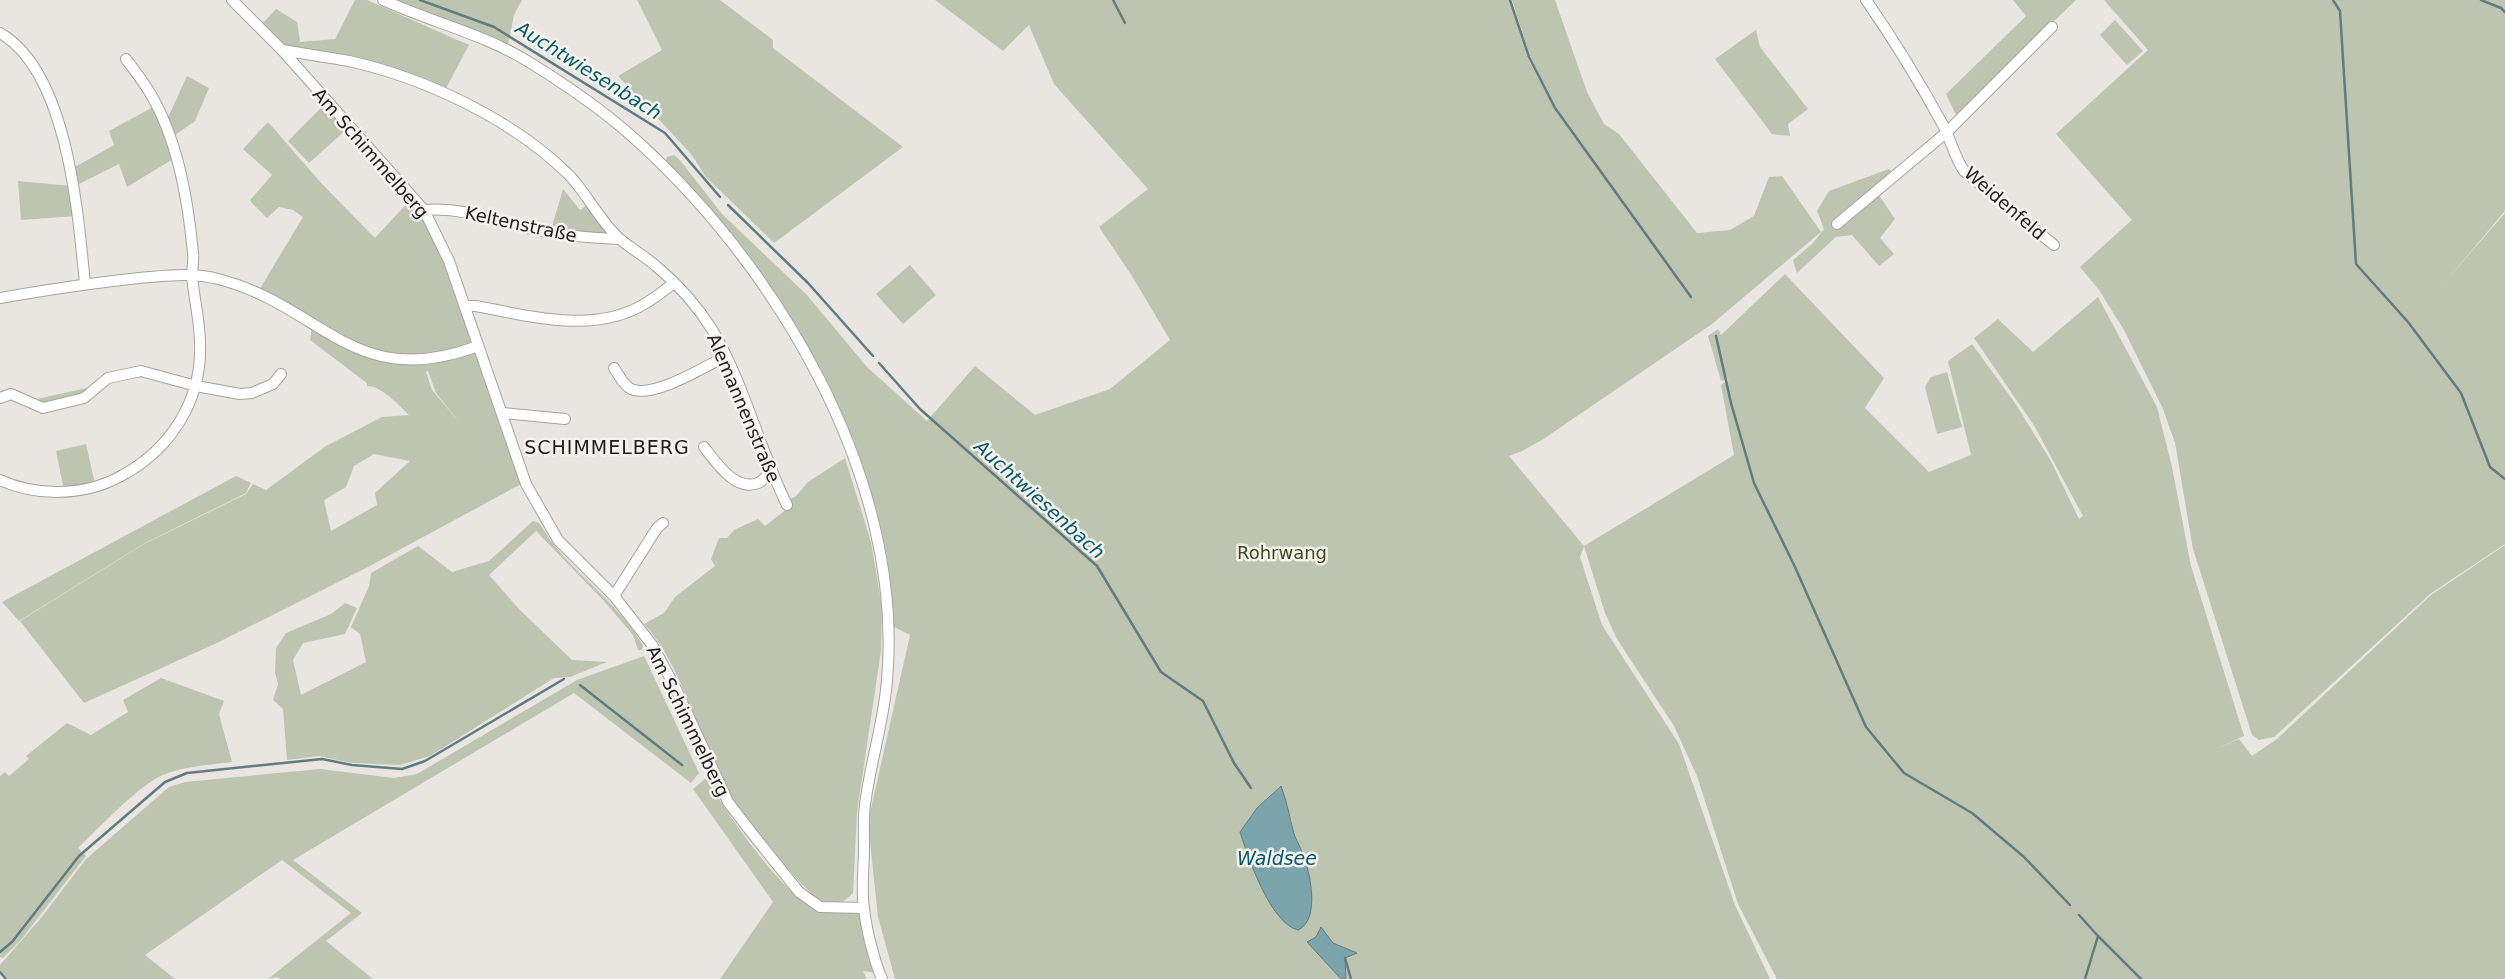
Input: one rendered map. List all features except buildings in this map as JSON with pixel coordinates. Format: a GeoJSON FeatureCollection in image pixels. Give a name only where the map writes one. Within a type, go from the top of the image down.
{"type":"FeatureCollection","features":[{"type":"Feature","properties":{"kind":"street","name":"Am Schimmelberg"},"geometry":{"type":"LineString","coordinates":[[232,0],[282,50],[424,210],[449,261],[526,484],[535,502],[558,540],[614,596],[653,646],[676,689],[695,734],[728,802],[799,892],[820,908],[864,908]]}},
{"type":"Feature","properties":{"kind":"street"},"geometry":{"type":"LineString","coordinates":[[383,0],[475,36],[526,60],[580,95],[626,130],[694,199],[736,248],[774,300],[814,370],[840,424],[864,489],[875,525],[885,578],[889,624],[887,681],[864,808],[864,908],[882,979]]}},
{"type":"Feature","properties":{"kind":"street","name":"Weidenfeld"},"geometry":{"type":"LineString","coordinates":[[1866,0],[1947,132],[1954,157],[1964,171],[2054,245]]}},
{"type":"Feature","properties":{"kind":"street"},"geometry":{"type":"LineString","coordinates":[[1837,224],[1947,132],[2052,27]]}},
{"type":"Feature","properties":{"kind":"street"},"geometry":{"type":"LineString","coordinates":[[0,33],[17,46],[40,78],[63,138],[72,172],[79,218],[85,284]]}},
{"type":"Feature","properties":{"kind":"street","name":"Alemannenstraße"},"geometry":{"type":"LineString","coordinates":[[282,50],[349,62],[420,83],[482,112],[510,129],[568,174],[619,239],[657,266],[691,300],[712,330],[726,356],[759,432],[771,472],[786,505]]}},
{"type":"Feature","properties":{"kind":"street"},"geometry":{"type":"LineString","coordinates":[[0,480],[34,490],[53,492],[86,489],[111,482],[140,466],[167,441],[185,414],[196,386],[200,362],[200,342],[192,275],[193,255],[185,199],[174,153],[164,123],[150,94],[126,59]]}},
{"type":"Feature","properties":{"kind":"street","name":"Keltenstraße"},"geometry":{"type":"LineString","coordinates":[[424,210],[445,208],[479,214],[550,233],[588,238],[619,239]]}},
{"type":"Feature","properties":{"kind":"street"},"geometry":{"type":"LineString","coordinates":[[0,298],[85,284],[174,275],[192,275],[218,279],[255,293],[283,307],[335,339],[364,352],[393,359],[425,359],[454,355],[478,346]]}},
{"type":"Feature","properties":{"kind":"street"},"geometry":{"type":"LineString","coordinates":[[465,306],[476,306],[544,319],[577,321],[622,313],[645,304],[674,283]]}},
{"type":"Feature","properties":{"kind":"street"},"geometry":{"type":"LineString","coordinates":[[614,368],[624,384],[632,389],[648,390],[675,382],[726,356]]}},
{"type":"Feature","properties":{"kind":"street"},"geometry":{"type":"LineString","coordinates":[[0,398],[11,394],[43,408],[84,398],[108,378],[141,371],[196,386],[240,394],[252,393],[273,384],[281,374]]}},
{"type":"Feature","properties":{"kind":"street"},"geometry":{"type":"LineString","coordinates":[[503,413],[565,419]]}},
{"type":"Feature","properties":{"kind":"street"},"geometry":{"type":"LineString","coordinates":[[704,447],[733,479],[744,484],[759,483],[771,472]]}},
{"type":"Feature","properties":{"kind":"street"},"geometry":{"type":"LineString","coordinates":[[614,596],[657,528],[663,523]]}},
{"type":"Feature","properties":{"kind":"green space"},"geometry":{"type":"Polygon","coordinates":[[[355,0],[367,0],[469,45],[445,90],[282,48],[260,26],[276,9],[297,22],[300,42],[335,39],[355,0]]]}},
{"type":"Feature","properties":{"kind":"green space"},"geometry":{"type":"Polygon","coordinates":[[[387,0],[522,0],[514,15],[507,51],[387,0]]]}},
{"type":"Feature","properties":{"kind":"green space"},"geometry":{"type":"Polygon","coordinates":[[[637,0],[720,0],[773,40],[773,48],[903,147],[774,243],[705,176],[692,155],[618,76],[662,50],[637,0]]]}},
{"type":"Feature","properties":{"kind":"green space","name":"Rohrwang"},"geometry":{"type":"Polygon","coordinates":[[[935,0],[1509,0],[1528,59],[1555,110],[1641,228],[1555,108],[1530,56],[1512,0],[1555,0],[1587,92],[1604,124],[1619,134],[1697,233],[1730,230],[1754,216],[1769,177],[1782,176],[1821,232],[1712,324],[1542,440],[1509,456],[1584,546],[1580,557],[1602,625],[1679,744],[1735,905],[1770,979],[1346,979],[1345,958],[1356,953],[1317,937],[1308,942],[1341,979],[895,979],[878,917],[868,822],[910,635],[894,627],[888,561],[876,511],[857,457],[829,389],[786,311],[735,238],[710,209],[665,163],[667,157],[674,155],[680,160],[722,214],[806,294],[867,367],[927,421],[975,366],[1035,415],[1110,389],[1170,340],[1132,276],[1099,227],[1148,189],[1054,84],[1029,25],[1003,51],[935,0]],[[1280,786],[1257,808],[1240,832],[1261,887],[1284,922],[1312,892],[1303,853],[1294,835],[1292,821],[1280,786]]]}},
{"type":"Feature","properties":{"kind":"green space"},"geometry":{"type":"Polygon","coordinates":[[[2013,0],[2076,0],[1956,115],[1946,94],[2026,16],[2013,0]]]}},
{"type":"Feature","properties":{"kind":"green space"},"geometry":{"type":"Polygon","coordinates":[[[2104,0],[2505,0],[2505,211],[2445,282],[2505,213],[2505,544],[2430,594],[2274,737],[2259,740],[2252,735],[2193,549],[2175,443],[2163,409],[2124,330],[2099,290],[2080,267],[2132,220],[2056,134],[2148,50],[2104,0]]]}},
{"type":"Feature","properties":{"kind":"green space"},"geometry":{"type":"Polygon","coordinates":[[[2115,20],[2143,51],[2127,65],[2100,35],[2115,20]]]}},
{"type":"Feature","properties":{"kind":"green space"},"geometry":{"type":"Polygon","coordinates":[[[1756,30],[1760,47],[1808,109],[1788,124],[1790,136],[1772,134],[1715,59],[1756,30]]]}},
{"type":"Feature","properties":{"kind":"green space"},"geometry":{"type":"Polygon","coordinates":[[[187,76],[209,88],[195,121],[171,138],[166,122],[187,76]]]}},
{"type":"Feature","properties":{"kind":"green space"},"geometry":{"type":"Polygon","coordinates":[[[325,104],[347,129],[309,163],[288,141],[325,104]]]}},
{"type":"Feature","properties":{"kind":"green space"},"geometry":{"type":"Polygon","coordinates":[[[155,106],[173,159],[127,187],[119,164],[79,184],[75,167],[114,145],[109,131],[155,106]]]}},
{"type":"Feature","properties":{"kind":"green space"},"geometry":{"type":"Polygon","coordinates":[[[268,122],[322,184],[375,238],[412,198],[448,262],[476,345],[425,357],[364,350],[258,292],[303,217],[293,210],[279,207],[267,218],[250,200],[272,175],[243,149],[268,122]]]}},
{"type":"Feature","properties":{"kind":"green space"},"geometry":{"type":"Polygon","coordinates":[[[1889,169],[1895,175],[1878,194],[1895,219],[1880,238],[1894,254],[1879,266],[1852,235],[1836,237],[1797,273],[1793,260],[1812,244],[1824,229],[1817,211],[1829,191],[1889,169]]]}},
{"type":"Feature","properties":{"kind":"green space"},"geometry":{"type":"Polygon","coordinates":[[[18,181],[72,186],[76,216],[21,220],[18,181]]]}},
{"type":"Feature","properties":{"kind":"green space"},"geometry":{"type":"Polygon","coordinates":[[[563,189],[580,210],[591,202],[619,239],[550,233],[563,189]]]}},
{"type":"Feature","properties":{"kind":"green space"},"geometry":{"type":"Polygon","coordinates":[[[910,265],[936,295],[903,324],[876,294],[910,265]]]}},
{"type":"Feature","properties":{"kind":"green space"},"geometry":{"type":"Polygon","coordinates":[[[1785,274],[1884,378],[1865,408],[1929,472],[1971,455],[1948,361],[1972,344],[2015,403],[2051,461],[2079,519],[2083,516],[2035,427],[1974,338],[1998,319],[2033,352],[2098,297],[2157,407],[2172,467],[2191,566],[2244,736],[2216,749],[2239,739],[2252,756],[2277,739],[2431,595],[2505,545],[2505,979],[1777,979],[1738,904],[1697,776],[1674,726],[1617,639],[1605,613],[1584,546],[1734,455],[1721,385],[1729,379],[1721,381],[1708,336],[1718,329],[1721,335],[1785,274]]]}},
{"type":"Feature","properties":{"kind":"green space"},"geometry":{"type":"Polygon","coordinates":[[[312,327],[393,361],[477,348],[523,483],[366,568],[219,642],[84,703],[20,621],[144,544],[246,494],[253,484],[266,490],[326,446],[382,417],[409,415],[389,396],[378,389],[367,386],[367,383],[310,340],[312,327]],[[428,371],[426,372],[432,390],[460,423],[436,393],[428,371]],[[374,454],[354,466],[346,487],[324,500],[331,531],[377,505],[375,493],[410,461],[374,454]]]}},
{"type":"Feature","properties":{"kind":"green space"},"geometry":{"type":"Polygon","coordinates":[[[1947,372],[1962,427],[1937,434],[1925,387],[1931,377],[1947,372]]]}},
{"type":"Feature","properties":{"kind":"green space"},"geometry":{"type":"Polygon","coordinates":[[[100,385],[84,398],[43,408],[28,401],[100,385]]]}},
{"type":"Feature","properties":{"kind":"green space"},"geometry":{"type":"Polygon","coordinates":[[[86,444],[95,484],[64,490],[56,451],[86,444]]]}},
{"type":"Feature","properties":{"kind":"green space"},"geometry":{"type":"Polygon","coordinates":[[[845,458],[871,542],[882,607],[881,651],[857,812],[853,893],[847,899],[832,904],[823,902],[803,885],[774,853],[737,806],[720,776],[670,661],[658,641],[644,624],[664,613],[675,597],[715,566],[711,559],[719,538],[727,538],[734,530],[758,519],[765,526],[788,508],[788,500],[796,496],[808,482],[845,458]]]}},
{"type":"Feature","properties":{"kind":"green space"},"geometry":{"type":"Polygon","coordinates":[[[236,476],[251,483],[246,493],[145,543],[19,621],[2,602],[236,476]]]}},
{"type":"Feature","properties":{"kind":"green space"},"geometry":{"type":"Polygon","coordinates":[[[533,521],[539,523],[565,558],[626,621],[643,645],[642,650],[638,650],[633,635],[604,601],[536,531],[489,575],[519,609],[572,660],[607,662],[570,677],[554,678],[430,756],[400,765],[352,763],[319,756],[287,760],[283,709],[273,700],[278,684],[275,673],[276,648],[286,633],[331,614],[345,603],[357,608],[345,634],[303,643],[293,660],[301,695],[366,662],[360,634],[351,627],[369,586],[371,573],[418,546],[452,572],[489,561],[533,521]]]}},
{"type":"Feature","properties":{"kind":"green space"},"geometry":{"type":"Polygon","coordinates":[[[644,656],[699,773],[691,783],[574,693],[293,860],[362,913],[326,941],[373,979],[280,979],[277,977],[268,979],[351,913],[282,860],[145,955],[175,979],[8,979],[0,970],[0,965],[41,918],[86,859],[169,787],[185,782],[320,769],[394,778],[417,774],[577,680],[644,656]]]}},
{"type":"Feature","properties":{"kind":"green space"},"geometry":{"type":"Polygon","coordinates":[[[161,678],[224,701],[219,714],[232,762],[197,766],[171,772],[154,780],[131,797],[78,848],[86,856],[20,941],[3,958],[0,957],[0,776],[5,772],[9,776],[29,759],[26,756],[67,723],[91,735],[128,712],[123,700],[161,678]]]}},
{"type":"Feature","properties":{"kind":"green space"},"geometry":{"type":"Polygon","coordinates":[[[706,778],[741,831],[790,890],[806,903],[819,910],[835,912],[862,911],[876,973],[863,971],[867,979],[720,979],[773,902],[693,789],[706,778]]]}},
{"type":"Feature","properties":{"kind":"water","name":"Waldsee"},"geometry":{"type":"Polygon","coordinates":[[[1281,786],[1294,834],[1308,870],[1312,894],[1309,916],[1305,925],[1298,930],[1288,925],[1269,903],[1254,872],[1240,832],[1257,808],[1281,786]]]}},
{"type":"Feature","properties":{"kind":"water"},"geometry":{"type":"Polygon","coordinates":[[[1321,927],[1333,943],[1357,953],[1345,958],[1346,979],[1341,979],[1307,942],[1316,937],[1321,927]]]}},
{"type":"Feature","properties":{"kind":"waterway","name":"Auchtwiesenbach"},"geometry":{"type":"LineString","coordinates":[[420,0],[494,27],[665,133],[720,197]]}},
{"type":"Feature","properties":{"kind":"waterway"},"geometry":{"type":"LineString","coordinates":[[1113,0],[1125,23]]}},
{"type":"Feature","properties":{"kind":"waterway"},"geometry":{"type":"LineString","coordinates":[[1510,0],[1529,57],[1555,108],[1691,297]]}},
{"type":"Feature","properties":{"kind":"waterway"},"geometry":{"type":"LineString","coordinates":[[2333,0],[2340,11],[2356,264],[2408,322],[2461,393],[2490,467],[2505,479]]}},
{"type":"Feature","properties":{"kind":"waterway"},"geometry":{"type":"LineString","coordinates":[[2481,0],[2501,8],[2505,12]]}},
{"type":"Feature","properties":{"kind":"waterway","name":"Auchtwiesenbach"},"geometry":{"type":"LineString","coordinates":[[728,205],[808,283],[873,356]]}},
{"type":"Feature","properties":{"kind":"waterway"},"geometry":{"type":"LineString","coordinates":[[1716,336],[1731,403],[1754,483],[1795,567],[1866,727],[1904,773],[1972,813],[2024,857],[2070,905]]}},
{"type":"Feature","properties":{"kind":"waterway","name":"Auchtwiesenbach"},"geometry":{"type":"LineString","coordinates":[[879,363],[920,409],[1097,566],[1161,672],[1203,701],[1234,763],[1251,788]]}},
{"type":"Feature","properties":{"kind":"waterway"},"geometry":{"type":"LineString","coordinates":[[0,952],[12,942],[79,856],[165,782],[187,773],[322,759],[352,765],[402,769],[425,761],[564,679]]}},
{"type":"Feature","properties":{"kind":"waterway"},"geometry":{"type":"LineString","coordinates":[[580,685],[682,765]]}},
{"type":"Feature","properties":{"kind":"waterway"},"geometry":{"type":"LineString","coordinates":[[2079,915],[2098,936],[2085,979]]}},
{"type":"Feature","properties":{"kind":"waterway"},"geometry":{"type":"LineString","coordinates":[[2098,936],[2141,979]]}},
{"type":"Feature","properties":{"kind":"waterway","name":"Auchtwiesenbach"},"geometry":{"type":"LineString","coordinates":[[1345,958],[1351,979]]}},
{"type":"Feature","properties":{"kind":"waterway"},"geometry":{"type":"LineString","coordinates":[[0,972],[6,979]]}},
{"type":"Feature","properties":{"kind":"district","name":"SCHIMMELBERG"},"geometry":{"type":"Point","coordinates":[607,447]}}]}
